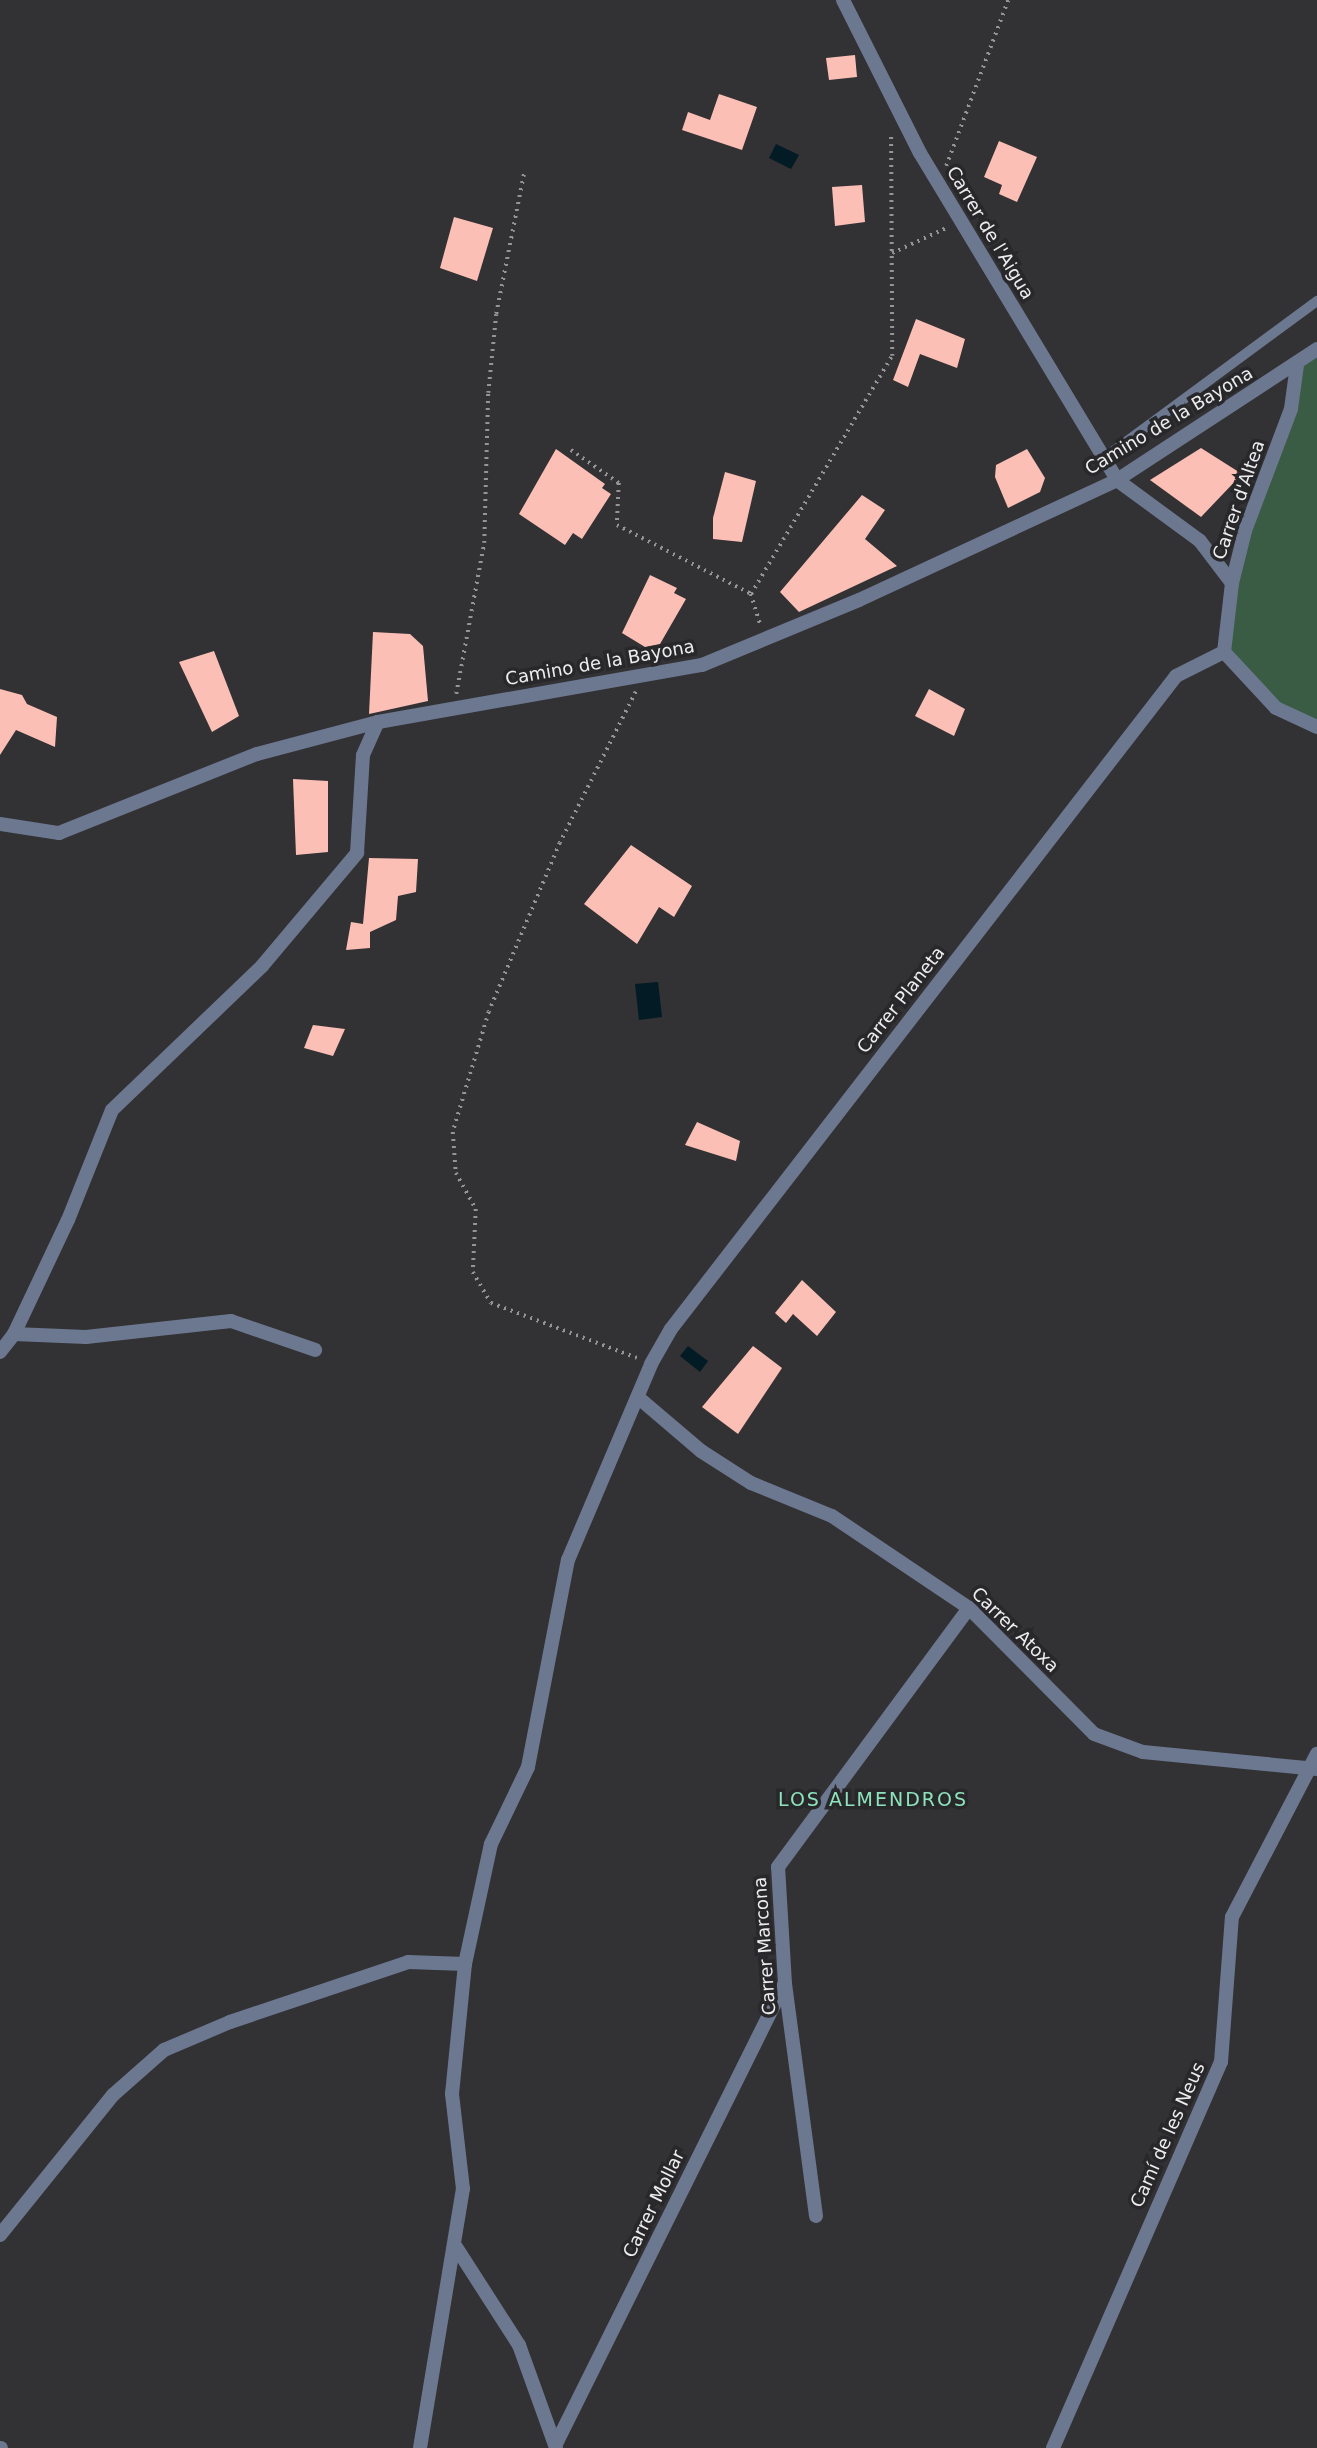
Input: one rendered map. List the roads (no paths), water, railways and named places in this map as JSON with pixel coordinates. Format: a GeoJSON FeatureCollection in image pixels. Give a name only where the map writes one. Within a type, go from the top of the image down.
{"type":"FeatureCollection","features":[{"type":"Feature","properties":{"kind":"street","name":"Carrer de l'Aigua"},"geometry":{"type":"LineString","coordinates":[[843,0],[939,185],[1117,480]]}},
{"type":"Feature","properties":{"kind":"street","name":"Camino de la Bayona"},"geometry":{"type":"LineString","coordinates":[[0,824],[60,833],[257,754],[378,722],[702,665],[1117,480],[1297,365],[1317,349]]}},
{"type":"Feature","properties":{"kind":"street","name":"Carrer d'Altea"},"geometry":{"type":"LineString","coordinates":[[1224,652],[1232,583],[1245,531],[1291,409],[1297,365]]}},
{"type":"Feature","properties":{"kind":"street"},"geometry":{"type":"LineString","coordinates":[[1117,480],[1200,541],[1232,583]]}},
{"type":"Feature","properties":{"kind":"street"},"geometry":{"type":"LineString","coordinates":[[1224,652],[1276,708],[1317,727]]}},
{"type":"Feature","properties":{"kind":"street","name":"Carrer Planeta"},"geometry":{"type":"LineString","coordinates":[[420,2448],[456,2248],[463,2189],[452,2094],[465,1964],[491,1844],[527,1767],[568,1560],[640,1399],[652,1364],[680,1317],[1175,676],[1224,652]]}},
{"type":"Feature","properties":{"kind":"street"},"geometry":{"type":"LineString","coordinates":[[0,1352],[14,1334],[68,1220],[112,1110],[262,967],[356,853],[363,755],[378,722]]}},
{"type":"Feature","properties":{"kind":"street"},"geometry":{"type":"LineString","coordinates":[[14,1334],[86,1337],[231,1321],[315,1350]]}},
{"type":"Feature","properties":{"kind":"street","name":"Carrer Atoxa"},"geometry":{"type":"LineString","coordinates":[[640,1399],[701,1451],[751,1483],[832,1516],[969,1608],[1094,1734],[1143,1752],[1314,1769]]}},
{"type":"Feature","properties":{"kind":"street","name":"Carrer Marcona"},"geometry":{"type":"LineString","coordinates":[[816,2216],[785,1984],[778,1867],[969,1608]]}},
{"type":"Feature","properties":{"kind":"street","name":"Camí de les Neus"},"geometry":{"type":"LineString","coordinates":[[1053,2448],[1221,2062],[1232,1917],[1314,1769],[1317,1754]]}},
{"type":"Feature","properties":{"kind":"street"},"geometry":{"type":"LineString","coordinates":[[0,2235],[113,2095],[164,2050],[230,2022],[408,1962],[465,1964]]}},
{"type":"Feature","properties":{"kind":"street","name":"Carrer Mollar"},"geometry":{"type":"LineString","coordinates":[[556,2445],[785,1984]]}},
{"type":"Feature","properties":{"kind":"street"},"geometry":{"type":"LineString","coordinates":[[456,2248],[519,2345],[556,2445]]}},
{"type":"Feature","properties":{"kind":"lane"},"geometry":{"type":"LineString","coordinates":[[1104,458],[1317,302]]}},
{"type":"Feature","properties":{"kind":"water"},"geometry":{"type":"Polygon","coordinates":[[[776,144],[799,155],[791,169],[769,158],[776,144]]]}},
{"type":"Feature","properties":{"kind":"water"},"geometry":{"type":"Polygon","coordinates":[[[658,982],[662,1017],[639,1020],[635,984],[658,982]]]}},
{"type":"Feature","properties":{"kind":"water"},"geometry":{"type":"Polygon","coordinates":[[[688,1346],[708,1361],[700,1372],[680,1356],[688,1346]]]}},
{"type":"Feature","properties":{"kind":"district","name":"LOS ALMENDROS"},"geometry":{"type":"Point","coordinates":[873,1800]}}]}
